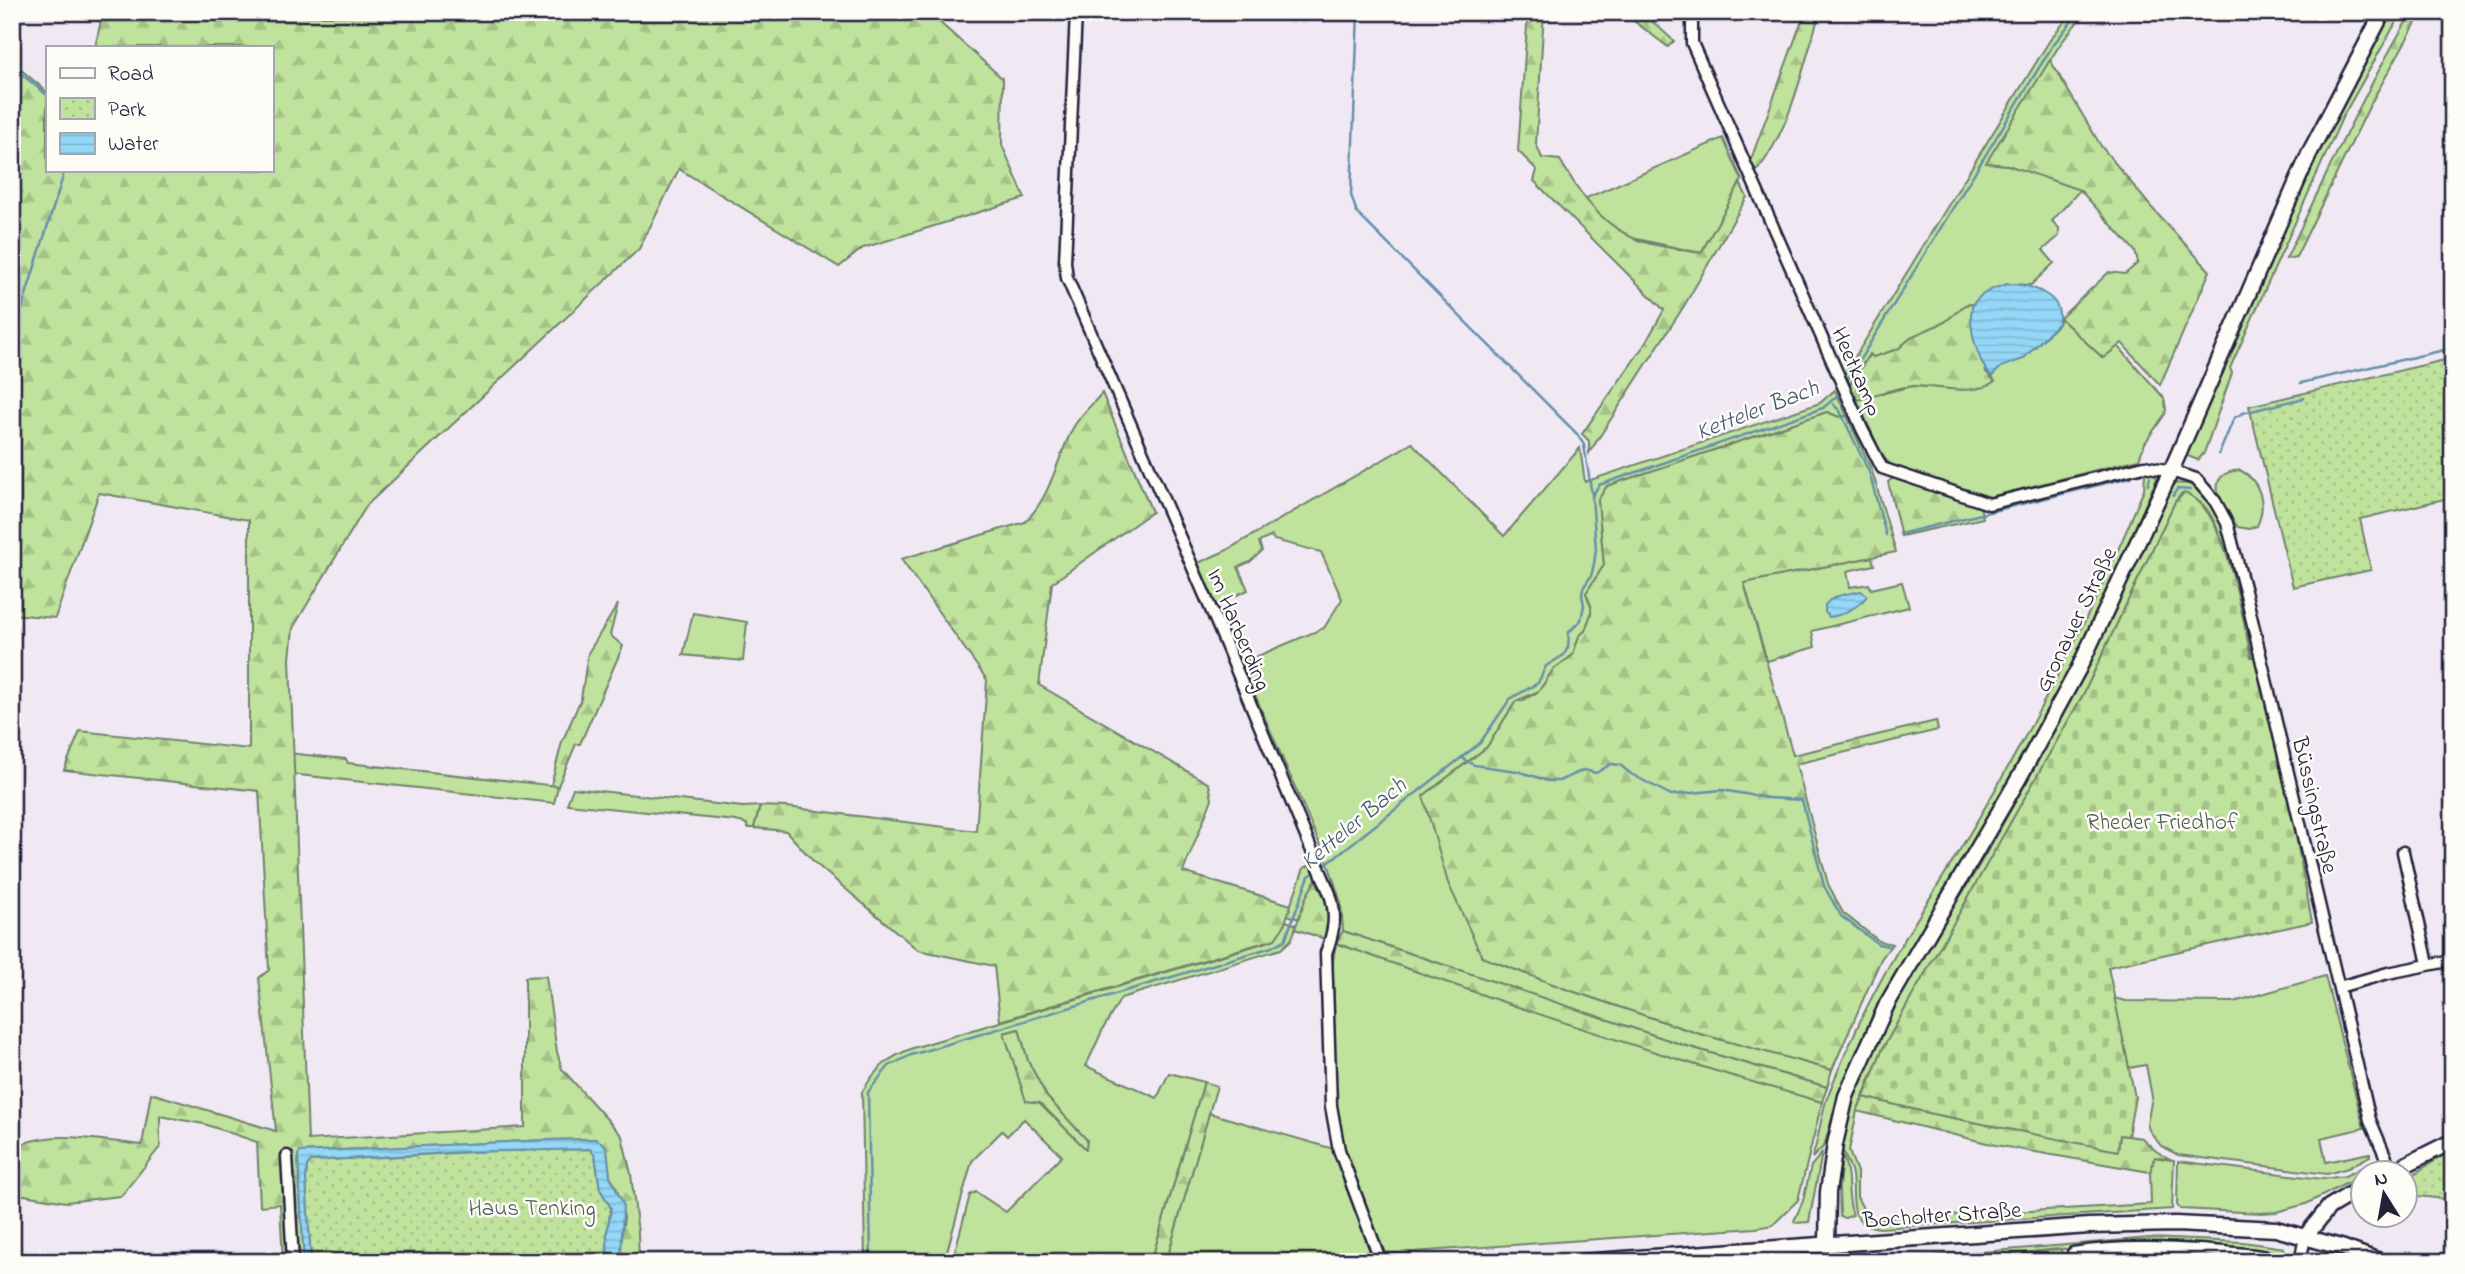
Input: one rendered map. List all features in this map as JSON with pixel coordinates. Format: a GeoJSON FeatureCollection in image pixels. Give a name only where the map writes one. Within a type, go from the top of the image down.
{"type":"FeatureCollection","features":[{"type":"Feature","properties":{"kind":"main road","name":"Gronauer Straße"},"geometry":{"type":"LineString","coordinates":[[1827,1245],[1828,1192],[1846,1096],[1887,1004],[2019,778],[2080,667],[2171,471],[2310,152],[2383,12]]}},
{"type":"Feature","properties":{"kind":"main road"},"geometry":{"type":"LineString","coordinates":[[2420,1158],[2453,1141]]}},
{"type":"Feature","properties":{"kind":"main road"},"geometry":{"type":"LineString","coordinates":[[2305,1237],[2329,1207],[2350,1194]]}},
{"type":"Feature","properties":{"kind":"main road","name":"Bocholter Straße"},"geometry":{"type":"LineString","coordinates":[[1581,1262],[2136,1224],[2276,1229],[2382,1262]]}},
{"type":"Feature","properties":{"kind":"street","name":"Im Harberding"},"geometry":{"type":"LineString","coordinates":[[1076,12],[1065,262],[1067,278],[1213,614],[1323,875],[1336,913],[1334,932],[1326,953],[1331,1106],[1339,1150],[1381,1262]]}},
{"type":"Feature","properties":{"kind":"street","name":"Heetkamp"},"geometry":{"type":"LineString","coordinates":[[1692,12],[1692,43],[1861,429],[1882,468],[1989,504],[2144,466],[2171,471]]}},
{"type":"Feature","properties":{"kind":"street","name":"Büssingstraße"},"geometry":{"type":"LineString","coordinates":[[2171,471],[2196,478],[2215,501],[2229,529],[2370,1120],[2386,1158]]}},
{"type":"Feature","properties":{"kind":"street"},"geometry":{"type":"LineString","coordinates":[[2403,852],[2428,964]]}},
{"type":"Feature","properties":{"kind":"street"},"geometry":{"type":"LineString","coordinates":[[2339,987],[2453,960]]}},
{"type":"Feature","properties":{"kind":"street"},"geometry":{"type":"LineString","coordinates":[[287,1156],[293,1262]]}},
{"type":"Feature","properties":{"kind":"street"},"geometry":{"type":"LineString","coordinates":[[2300,1262],[2305,1237]]}},
{"type":"Feature","properties":{"kind":"street"},"geometry":{"type":"LineString","coordinates":[[2074,1262],[2073,1253],[2090,1250],[2177,1248],[2248,1254],[2283,1262]]}},
{"type":"Feature","properties":{"kind":"green space"},"geometry":{"type":"Polygon","coordinates":[[[103,12],[227,12],[227,16],[597,16],[596,12],[928,12],[1003,79],[1002,145],[1025,198],[863,248],[839,267],[679,169],[639,249],[367,505],[293,628],[290,659],[308,1140],[525,1127],[525,977],[546,976],[562,1069],[622,1136],[631,1174],[639,1262],[621,1262],[624,1217],[617,1189],[610,1176],[607,1149],[596,1139],[300,1152],[298,1155],[304,1262],[283,1262],[280,1204],[260,1206],[257,1142],[204,1124],[160,1116],[160,1147],[121,1196],[66,1202],[18,1194],[12,1185],[12,1149],[26,1142],[75,1137],[142,1145],[151,1093],[276,1131],[259,978],[269,970],[259,791],[64,770],[80,731],[249,749],[249,520],[99,493],[55,618],[12,614],[12,62],[46,91],[46,172],[273,172],[273,46],[95,46],[103,12]]]}},
{"type":"Feature","properties":{"kind":"green space"},"geometry":{"type":"Polygon","coordinates":[[[1528,12],[1544,12],[1536,144],[1542,158],[1560,160],[1582,194],[1608,222],[1638,240],[1701,253],[1740,183],[1747,197],[1684,306],[1589,453],[1589,441],[1582,434],[1645,344],[1664,310],[1534,181],[1537,170],[1518,151],[1528,12]]]}},
{"type":"Feature","properties":{"kind":"green space"},"geometry":{"type":"Polygon","coordinates":[[[1622,12],[1642,12],[1674,41],[1668,47],[1622,12]]]}},
{"type":"Feature","properties":{"kind":"green space"},"geometry":{"type":"Polygon","coordinates":[[[1805,12],[1820,12],[1802,74],[1788,116],[1769,154],[1757,171],[1750,162],[1805,12]]]}},
{"type":"Feature","properties":{"kind":"green space"},"geometry":{"type":"Polygon","coordinates":[[[2072,12],[2085,12],[2059,46],[1987,163],[2008,165],[2080,190],[2052,221],[2059,228],[2059,236],[2043,250],[2054,263],[2031,285],[2008,284],[1981,296],[1973,304],[1965,305],[1945,322],[1913,336],[1898,349],[1873,358],[1869,354],[1850,385],[1845,373],[2050,40],[2072,12]]]}},
{"type":"Feature","properties":{"kind":"green space"},"geometry":{"type":"Polygon","coordinates":[[[2392,12],[2402,12],[2342,118],[2230,368],[2232,373],[2204,453],[2198,460],[2185,455],[2323,140],[2392,12]]]}},
{"type":"Feature","properties":{"kind":"green space"},"geometry":{"type":"Polygon","coordinates":[[[2412,12],[2422,12],[2371,103],[2296,257],[2286,259],[2362,103],[2412,12]]]}},
{"type":"Feature","properties":{"kind":"green space"},"geometry":{"type":"Polygon","coordinates":[[[2050,60],[2101,146],[2151,207],[2210,271],[2160,385],[2122,343],[2103,358],[2060,318],[2109,272],[2125,274],[2138,263],[2135,251],[2080,190],[2008,165],[1986,163],[2050,60]]]}},
{"type":"Feature","properties":{"kind":"green space"},"geometry":{"type":"Polygon","coordinates":[[[1723,138],[1742,180],[1701,253],[1632,238],[1601,218],[1584,199],[1723,138]]]}},
{"type":"Feature","properties":{"kind":"green space"},"geometry":{"type":"Polygon","coordinates":[[[1973,304],[1972,310],[1986,372],[1995,381],[1986,386],[1966,390],[1912,386],[1857,400],[1850,385],[1870,354],[1873,357],[1898,349],[1913,336],[1945,322],[1965,305],[1973,304]]]}},
{"type":"Feature","properties":{"kind":"green space"},"geometry":{"type":"Polygon","coordinates":[[[2060,318],[2103,358],[2118,346],[2164,398],[2165,414],[2145,443],[2139,459],[1990,497],[1892,465],[1883,458],[1857,400],[1912,386],[1963,389],[1994,381],[1992,376],[2001,367],[2023,359],[2058,324],[2060,318]]]}},
{"type":"Feature","properties":{"kind":"green space"},"geometry":{"type":"Polygon","coordinates":[[[2453,358],[2453,497],[2360,519],[2371,570],[2293,587],[2249,406],[2453,358]]]}},
{"type":"Feature","properties":{"kind":"green space"},"geometry":{"type":"Polygon","coordinates":[[[1835,390],[1847,416],[1839,417],[1827,412],[1607,486],[1598,500],[1604,565],[1586,593],[1591,614],[1585,631],[1579,636],[1573,655],[1553,670],[1539,691],[1516,701],[1487,747],[1424,796],[1482,957],[1566,989],[1697,1033],[1832,1070],[1827,1087],[1683,1045],[1343,931],[1341,903],[1328,863],[1241,663],[1324,628],[1342,599],[1321,552],[1274,540],[1272,536],[1259,542],[1262,551],[1250,562],[1238,567],[1248,590],[1216,605],[1198,563],[1225,551],[1412,443],[1504,536],[1580,448],[1585,482],[1820,403],[1835,390]]]}},
{"type":"Feature","properties":{"kind":"green space"},"geometry":{"type":"Polygon","coordinates":[[[1102,393],[1152,512],[1052,583],[1039,685],[1209,784],[1212,799],[1183,872],[1291,905],[1284,926],[1275,939],[1000,1021],[994,966],[918,950],[815,863],[786,831],[754,828],[760,806],[787,807],[976,831],[987,680],[901,559],[1025,522],[1048,489],[1073,428],[1102,393]]]}},
{"type":"Feature","properties":{"kind":"green space"},"geometry":{"type":"Polygon","coordinates":[[[1827,412],[1839,417],[1847,416],[1872,471],[1896,552],[1744,583],[1793,755],[1936,721],[1938,730],[1796,764],[1828,884],[1843,913],[1879,941],[1892,944],[1881,959],[1832,1070],[1697,1033],[1566,989],[1482,957],[1448,883],[1423,796],[1487,747],[1516,701],[1522,701],[1539,691],[1553,670],[1573,655],[1579,636],[1585,631],[1591,614],[1586,593],[1604,565],[1598,500],[1607,486],[1827,412]]]}},
{"type":"Feature","properties":{"kind":"green space"},"geometry":{"type":"Polygon","coordinates":[[[2240,470],[2253,480],[2262,502],[2257,526],[2249,529],[2238,527],[2218,493],[2220,478],[2240,470]]]}},
{"type":"Feature","properties":{"kind":"green space"},"geometry":{"type":"Polygon","coordinates":[[[2151,471],[2157,478],[2113,579],[2068,672],[1999,799],[1872,1017],[1840,1091],[1824,1146],[1812,1158],[1826,1101],[1870,1001],[1977,821],[2045,699],[2126,532],[2144,489],[2145,473],[2151,471]]]}},
{"type":"Feature","properties":{"kind":"green space"},"geometry":{"type":"Polygon","coordinates":[[[1893,478],[1980,507],[1983,518],[1901,536],[1888,482],[1893,478]]]}},
{"type":"Feature","properties":{"kind":"green space"},"geometry":{"type":"Polygon","coordinates":[[[2173,483],[2195,486],[2207,497],[2217,515],[2235,564],[2257,657],[2252,658],[2233,575],[2218,531],[2201,503],[2181,494],[2084,693],[1882,1050],[1857,1111],[1849,1151],[1857,1172],[1857,1197],[1868,1218],[1875,1220],[2151,1204],[2150,1172],[2155,1157],[2174,1160],[2172,1209],[1880,1228],[1869,1226],[1862,1222],[1854,1209],[1851,1172],[1843,1146],[1848,1119],[1864,1074],[1914,973],[1992,843],[2064,710],[2110,620],[2173,483]]]}},
{"type":"Feature","properties":{"kind":"green space","name":"Rheder Friedhof"},"geometry":{"type":"Polygon","coordinates":[[[2184,493],[2198,501],[2211,518],[2230,565],[2251,657],[2257,657],[2285,778],[2312,922],[2108,967],[2135,1097],[2128,1136],[2120,1135],[2118,1151],[1933,1114],[1864,1097],[1882,1050],[2084,693],[2175,502],[2184,493]]]}},
{"type":"Feature","properties":{"kind":"green space"},"geometry":{"type":"Polygon","coordinates":[[[1872,557],[1874,565],[1847,571],[1850,587],[1869,584],[1871,589],[1902,582],[1909,607],[1812,631],[1815,647],[1767,661],[1744,583],[1872,557]]]}},
{"type":"Feature","properties":{"kind":"green space"},"geometry":{"type":"Polygon","coordinates":[[[618,604],[610,635],[623,646],[580,744],[576,744],[558,786],[551,785],[562,742],[581,699],[588,653],[618,604]]]}},
{"type":"Feature","properties":{"kind":"green space"},"geometry":{"type":"Polygon","coordinates":[[[693,613],[747,622],[743,661],[683,655],[693,613]]]}},
{"type":"Feature","properties":{"kind":"green space"},"geometry":{"type":"Polygon","coordinates":[[[277,752],[346,759],[348,763],[558,786],[554,803],[281,773],[277,752]]]}},
{"type":"Feature","properties":{"kind":"green space"},"geometry":{"type":"Polygon","coordinates":[[[573,788],[743,807],[760,806],[754,828],[747,828],[747,824],[736,821],[567,804],[573,788]]]}},
{"type":"Feature","properties":{"kind":"green space"},"geometry":{"type":"Polygon","coordinates":[[[1313,864],[1318,877],[1299,919],[1287,915],[1304,868],[1313,864]]]}},
{"type":"Feature","properties":{"kind":"green space"},"geometry":{"type":"Polygon","coordinates":[[[1316,879],[1329,913],[1325,939],[1295,929],[1306,897],[1316,879]]]}},
{"type":"Feature","properties":{"kind":"green space"},"geometry":{"type":"Polygon","coordinates":[[[1286,921],[1297,925],[1291,940],[1281,949],[1121,998],[1086,1066],[1157,1098],[1169,1073],[1204,1082],[1151,1262],[952,1262],[970,1195],[976,1192],[1006,1212],[1062,1156],[1024,1119],[1007,1136],[1002,1131],[972,1161],[944,1262],[865,1262],[862,1092],[883,1065],[913,1048],[1275,939],[1286,921]],[[1019,1029],[1004,1033],[1040,1103],[1085,1148],[1087,1140],[1047,1097],[1028,1061],[1019,1029]]]}},
{"type":"Feature","properties":{"kind":"green space"},"geometry":{"type":"Polygon","coordinates":[[[1343,931],[1683,1045],[1827,1087],[1822,1102],[1578,1027],[1336,943],[1343,931]]]}},
{"type":"Feature","properties":{"kind":"green space"},"geometry":{"type":"Polygon","coordinates":[[[1336,943],[1693,1064],[1822,1102],[1798,1200],[1773,1225],[1756,1228],[1385,1254],[1344,1151],[1336,1116],[1330,978],[1336,943]]]}},
{"type":"Feature","properties":{"kind":"green space"},"geometry":{"type":"Polygon","coordinates":[[[2325,976],[2364,1128],[2321,1138],[2326,1162],[2370,1153],[2370,1156],[2350,1158],[2350,1167],[2327,1174],[2178,1155],[2161,1146],[2147,1124],[2152,1097],[2146,1065],[2129,1068],[2114,998],[2126,1001],[2234,1002],[2325,976]]]}},
{"type":"Feature","properties":{"kind":"green space"},"geometry":{"type":"Polygon","coordinates":[[[1019,1029],[1028,1061],[1047,1097],[1087,1140],[1086,1149],[1040,1103],[1026,1101],[1004,1033],[1019,1029]]]}},
{"type":"Feature","properties":{"kind":"green space"},"geometry":{"type":"Polygon","coordinates":[[[1204,1082],[1217,1086],[1166,1262],[1151,1262],[1204,1082]]]}},
{"type":"Feature","properties":{"kind":"green space"},"geometry":{"type":"Polygon","coordinates":[[[1864,1097],[1933,1114],[2118,1150],[2120,1135],[2142,1138],[2156,1151],[2172,1160],[2155,1157],[2150,1172],[1995,1145],[1857,1111],[1864,1097]]]}},
{"type":"Feature","properties":{"kind":"green space"},"geometry":{"type":"Polygon","coordinates":[[[1209,1113],[1334,1149],[1374,1254],[1270,1262],[1166,1262],[1209,1113]]]}},
{"type":"Feature","properties":{"kind":"green space","name":"Haus Tenking"},"geometry":{"type":"Polygon","coordinates":[[[590,1149],[595,1155],[600,1189],[611,1208],[607,1233],[608,1262],[311,1262],[306,1179],[307,1166],[311,1161],[491,1151],[590,1149]]]}},
{"type":"Feature","properties":{"kind":"green space"},"geometry":{"type":"Polygon","coordinates":[[[2449,1152],[2453,1168],[2453,1200],[2420,1196],[2420,1170],[2449,1152]]]}},
{"type":"Feature","properties":{"kind":"green space"},"geometry":{"type":"Polygon","coordinates":[[[1822,1153],[1809,1222],[1796,1223],[1794,1221],[1803,1201],[1811,1166],[1822,1153]]]}},
{"type":"Feature","properties":{"kind":"green space"},"geometry":{"type":"Polygon","coordinates":[[[1842,1155],[1847,1170],[1853,1215],[1845,1218],[1840,1217],[1842,1155]]]}},
{"type":"Feature","properties":{"kind":"green space"},"geometry":{"type":"Polygon","coordinates":[[[2178,1161],[2322,1179],[2350,1174],[2350,1182],[2306,1204],[2276,1212],[2180,1209],[2177,1205],[2178,1161]]]}},
{"type":"Feature","properties":{"kind":"green space"},"geometry":{"type":"Polygon","coordinates":[[[2149,1238],[2243,1242],[2284,1248],[2286,1259],[2226,1248],[2145,1243],[1943,1262],[1861,1262],[2149,1238]]]}},
{"type":"Feature","properties":{"kind":"green space"},"geometry":{"type":"Polygon","coordinates":[[[2060,1249],[2067,1262],[1943,1262],[2060,1249]]]}},
{"type":"Feature","properties":{"kind":"water"},"geometry":{"type":"Polygon","coordinates":[[[2008,284],[2026,286],[2051,298],[2057,305],[2058,323],[2023,359],[2001,367],[1992,376],[1982,363],[1974,341],[1972,310],[1974,303],[1981,296],[2008,284]]]}},
{"type":"Feature","properties":{"kind":"water"},"geometry":{"type":"Polygon","coordinates":[[[1861,591],[1867,596],[1850,610],[1829,617],[1825,612],[1825,605],[1833,599],[1861,591]]]}},
{"type":"Feature","properties":{"kind":"water"},"geometry":{"type":"Polygon","coordinates":[[[596,1139],[604,1144],[607,1150],[610,1176],[623,1204],[621,1262],[608,1262],[607,1233],[611,1208],[600,1189],[595,1155],[590,1149],[464,1152],[311,1161],[307,1166],[306,1179],[311,1262],[304,1262],[298,1155],[300,1152],[596,1139]]]}},
{"type":"Feature","properties":{"kind":"waterway"},"geometry":{"type":"LineString","coordinates":[[1358,12],[1351,195],[1357,213],[1577,434],[1584,445],[1592,495]]}},
{"type":"Feature","properties":{"kind":"waterway","name":"Ketteler Bach"},"geometry":{"type":"LineString","coordinates":[[1848,379],[2053,45],[2079,12]]}},
{"type":"Feature","properties":{"kind":"waterway"},"geometry":{"type":"LineString","coordinates":[[12,66],[46,94]]}},
{"type":"Feature","properties":{"kind":"waterway"},"geometry":{"type":"LineString","coordinates":[[12,340],[64,172]]}},
{"type":"Feature","properties":{"kind":"waterway"},"geometry":{"type":"LineString","coordinates":[[2301,383],[2453,348]]}},
{"type":"Feature","properties":{"kind":"waterway","name":"Ketteler Bach"},"geometry":{"type":"LineString","coordinates":[[1322,867],[1480,743],[1510,699],[1538,683],[1546,666],[1564,655],[1568,647],[1569,632],[1581,620],[1583,588],[1591,576],[1594,564],[1596,549],[1592,496],[1599,485],[1823,408],[1838,395]]}},
{"type":"Feature","properties":{"kind":"waterway"},"geometry":{"type":"LineString","coordinates":[[2219,454],[2234,418],[2243,413],[2304,398]]}},
{"type":"Feature","properties":{"kind":"waterway"},"geometry":{"type":"LineString","coordinates":[[1833,404],[1840,411],[1869,472],[1886,535]]}},
{"type":"Feature","properties":{"kind":"waterway"},"geometry":{"type":"LineString","coordinates":[[1900,534],[2131,477]]}},
{"type":"Feature","properties":{"kind":"waterway"},"geometry":{"type":"LineString","coordinates":[[2148,485],[2150,477]]}},
{"type":"Feature","properties":{"kind":"waterway"},"geometry":{"type":"LineString","coordinates":[[2173,496],[2177,489],[2191,490]]}},
{"type":"Feature","properties":{"kind":"waterway"},"geometry":{"type":"LineString","coordinates":[[1462,758],[1474,765],[1517,771],[1549,781],[1559,781],[1584,770],[1596,773],[1611,764],[1620,765],[1631,774],[1671,795],[1722,790],[1768,798],[1802,800],[1824,886],[1841,916],[1878,944],[1888,946]]}},
{"type":"Feature","properties":{"kind":"waterway","name":"Ketteler Bach"},"geometry":{"type":"LineString","coordinates":[[871,1262],[868,1092],[889,1066],[911,1055],[1272,947],[1285,940],[1309,876],[1317,871]]}}]}
